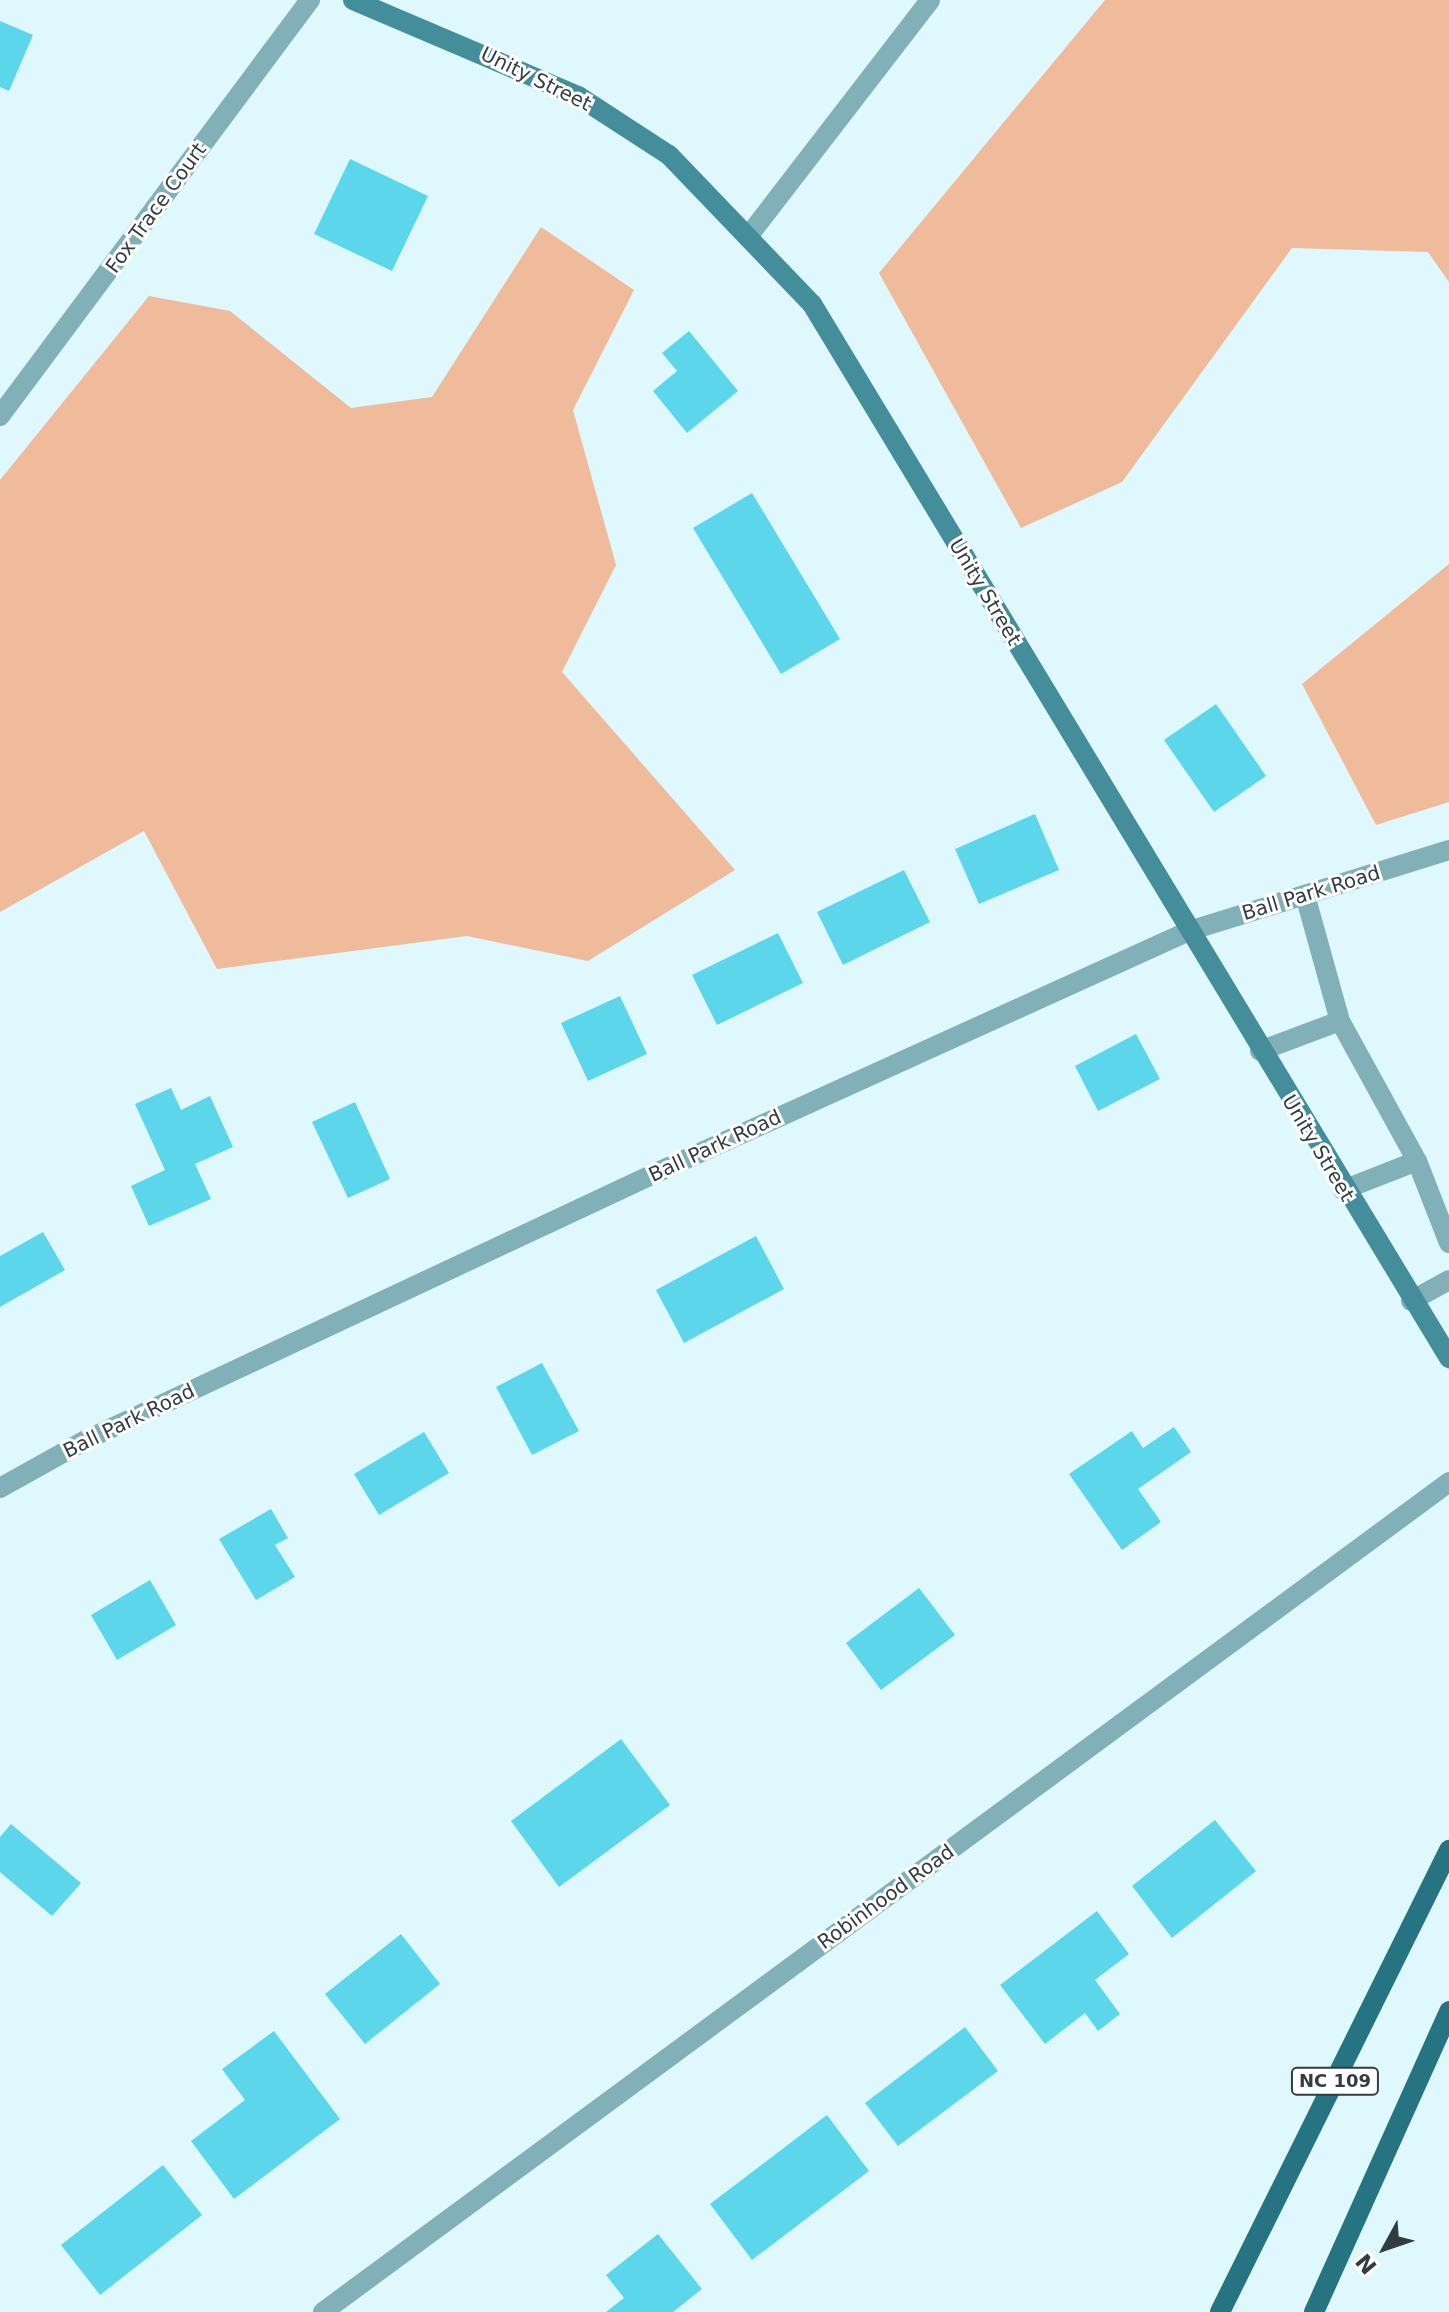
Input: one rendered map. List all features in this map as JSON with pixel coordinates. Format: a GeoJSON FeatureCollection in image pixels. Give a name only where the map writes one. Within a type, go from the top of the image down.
{"type":"FeatureCollection","features":[{"type":"Feature","properties":{"kind":"main road","name":"NC 109"},"geometry":{"type":"LineString","coordinates":[[1220,2312],[1449,1850]]}},
{"type":"Feature","properties":{"kind":"main road","name":"NC 109"},"geometry":{"type":"LineString","coordinates":[[1314,2312],[1449,2011]]}},
{"type":"Feature","properties":{"kind":"street","name":"Fox Trace Court"},"geometry":{"type":"LineString","coordinates":[[0,416],[310,0]]}},
{"type":"Feature","properties":{"kind":"street","name":"Unity Street"},"geometry":{"type":"LineString","coordinates":[[353,0],[578,96],[669,155],[750,234],[812,304],[1343,1190],[1449,1358]]}},
{"type":"Feature","properties":{"kind":"street"},"geometry":{"type":"LineString","coordinates":[[750,234],[930,0]]}},
{"type":"Feature","properties":{"kind":"street","name":"Ball Park Road"},"geometry":{"type":"LineString","coordinates":[[0,1488],[86,1440],[648,1177],[1189,931],[1449,850]]}},
{"type":"Feature","properties":{"kind":"street"},"geometry":{"type":"LineString","coordinates":[[1305,895],[1340,1021],[1417,1161],[1449,1243]]}},
{"type":"Feature","properties":{"kind":"street"},"geometry":{"type":"LineString","coordinates":[[1260,1051],[1340,1021]]}},
{"type":"Feature","properties":{"kind":"street"},"geometry":{"type":"LineString","coordinates":[[1343,1190],[1417,1161]]}},
{"type":"Feature","properties":{"kind":"street"},"geometry":{"type":"LineString","coordinates":[[1411,1301],[1449,1280]]}},
{"type":"Feature","properties":{"kind":"street","name":"Robinhood Road"},"geometry":{"type":"LineString","coordinates":[[323,2312],[1449,1482]]}},
{"type":"Feature","properties":{"kind":"shaded area"},"geometry":{"type":"Polygon","coordinates":[[[1105,0],[1449,0],[1449,282],[1428,252],[1292,248],[1122,482],[1021,528],[879,273],[1105,0]]]}},
{"type":"Feature","properties":{"kind":"shaded area"},"geometry":{"type":"Polygon","coordinates":[[[541,227],[634,290],[573,410],[616,565],[562,672],[735,870],[588,961],[467,936],[217,969],[144,831],[0,912],[0,480],[149,296],[230,311],[351,408],[432,397],[541,227]]]}},
{"type":"Feature","properties":{"kind":"shaded area"},"geometry":{"type":"Polygon","coordinates":[[[1449,564],[1449,802],[1376,825],[1302,684],[1449,564]]]}},
{"type":"Feature","properties":{"kind":"building"},"geometry":{"type":"Polygon","coordinates":[[[0,21],[33,35],[9,91],[0,87],[0,21]]]}},
{"type":"Feature","properties":{"kind":"building"},"geometry":{"type":"Polygon","coordinates":[[[350,159],[428,196],[392,271],[314,234],[350,159]]]}},
{"type":"Feature","properties":{"kind":"building"},"geometry":{"type":"Polygon","coordinates":[[[689,331],[738,391],[687,433],[653,391],[677,371],[662,353],[689,331]]]}},
{"type":"Feature","properties":{"kind":"building"},"geometry":{"type":"Polygon","coordinates":[[[752,493],[840,639],[781,674],[693,528],[752,493]]]}},
{"type":"Feature","properties":{"kind":"building"},"geometry":{"type":"Polygon","coordinates":[[[1216,704],[1266,776],[1214,812],[1164,740],[1216,704]]]}},
{"type":"Feature","properties":{"kind":"building"},"geometry":{"type":"Polygon","coordinates":[[[1035,814],[1059,870],[979,904],[955,849],[1035,814]]]}},
{"type":"Feature","properties":{"kind":"building"},"geometry":{"type":"Polygon","coordinates":[[[904,870],[930,922],[843,965],[817,912],[904,870]]]}},
{"type":"Feature","properties":{"kind":"building"},"geometry":{"type":"Polygon","coordinates":[[[778,933],[803,983],[717,1025],[692,975],[778,933]]]}},
{"type":"Feature","properties":{"kind":"building"},"geometry":{"type":"Polygon","coordinates":[[[620,996],[647,1054],[588,1081],[561,1023],[620,996]]]}},
{"type":"Feature","properties":{"kind":"building"},"geometry":{"type":"Polygon","coordinates":[[[1136,1034],[1160,1079],[1098,1111],[1075,1066],[1136,1034]]]}},
{"type":"Feature","properties":{"kind":"building"},"geometry":{"type":"Polygon","coordinates":[[[171,1088],[181,1110],[210,1096],[233,1147],[195,1164],[211,1199],[149,1226],[131,1186],[165,1170],[135,1104],[171,1088]]]}},
{"type":"Feature","properties":{"kind":"building"},"geometry":{"type":"Polygon","coordinates":[[[355,1102],[390,1179],[348,1198],[312,1122],[355,1102]]]}},
{"type":"Feature","properties":{"kind":"building"},"geometry":{"type":"Polygon","coordinates":[[[43,1232],[65,1270],[0,1307],[0,1256],[43,1232]]]}},
{"type":"Feature","properties":{"kind":"building"},"geometry":{"type":"Polygon","coordinates":[[[756,1236],[784,1289],[684,1343],[656,1290],[756,1236]]]}},
{"type":"Feature","properties":{"kind":"building"},"geometry":{"type":"Polygon","coordinates":[[[542,1363],[579,1431],[532,1455],[496,1387],[542,1363]]]}},
{"type":"Feature","properties":{"kind":"building"},"geometry":{"type":"Polygon","coordinates":[[[1174,1427],[1191,1452],[1138,1489],[1161,1522],[1122,1550],[1069,1474],[1132,1431],[1143,1448],[1174,1427]]]}},
{"type":"Feature","properties":{"kind":"building"},"geometry":{"type":"Polygon","coordinates":[[[424,1432],[449,1473],[379,1515],[354,1474],[424,1432]]]}},
{"type":"Feature","properties":{"kind":"building"},"geometry":{"type":"Polygon","coordinates":[[[271,1509],[288,1538],[275,1545],[295,1577],[256,1600],[219,1539],[271,1509]]]}},
{"type":"Feature","properties":{"kind":"building"},"geometry":{"type":"Polygon","coordinates":[[[150,1580],[176,1625],[117,1660],[91,1615],[150,1580]]]}},
{"type":"Feature","properties":{"kind":"building"},"geometry":{"type":"Polygon","coordinates":[[[919,1588],[955,1635],[881,1690],[846,1643],[919,1588]]]}},
{"type":"Feature","properties":{"kind":"building"},"geometry":{"type":"Polygon","coordinates":[[[621,1739],[670,1805],[559,1887],[511,1821],[621,1739]]]}},
{"type":"Feature","properties":{"kind":"building"},"geometry":{"type":"Polygon","coordinates":[[[1215,1820],[1256,1871],[1172,1938],[1132,1886],[1215,1820]]]}},
{"type":"Feature","properties":{"kind":"building"},"geometry":{"type":"Polygon","coordinates":[[[11,1824],[81,1883],[52,1916],[0,1872],[0,1837],[11,1824]]]}},
{"type":"Feature","properties":{"kind":"building"},"geometry":{"type":"Polygon","coordinates":[[[1097,1911],[1129,1954],[1095,1980],[1120,2014],[1098,2031],[1085,2013],[1045,2044],[1000,1985],[1097,1911]]]}},
{"type":"Feature","properties":{"kind":"building"},"geometry":{"type":"Polygon","coordinates":[[[401,1934],[440,1984],[365,2044],[325,1994],[401,1934]]]}},
{"type":"Feature","properties":{"kind":"building"},"geometry":{"type":"Polygon","coordinates":[[[965,2027],[998,2071],[898,2146],[865,2103],[965,2027]]]}},
{"type":"Feature","properties":{"kind":"building"},"geometry":{"type":"Polygon","coordinates":[[[274,2031],[340,2119],[234,2199],[191,2141],[245,2100],[222,2069],[274,2031]]]}},
{"type":"Feature","properties":{"kind":"building"},"geometry":{"type":"Polygon","coordinates":[[[827,2115],[869,2171],[752,2260],[710,2204],[827,2115]]]}},
{"type":"Feature","properties":{"kind":"building"},"geometry":{"type":"Polygon","coordinates":[[[163,2165],[202,2215],[100,2295],[61,2245],[163,2165]]]}},
{"type":"Feature","properties":{"kind":"building"},"geometry":{"type":"Polygon","coordinates":[[[658,2234],[702,2289],[673,2312],[606,2312],[624,2298],[606,2275],[658,2234]]]}}]}
